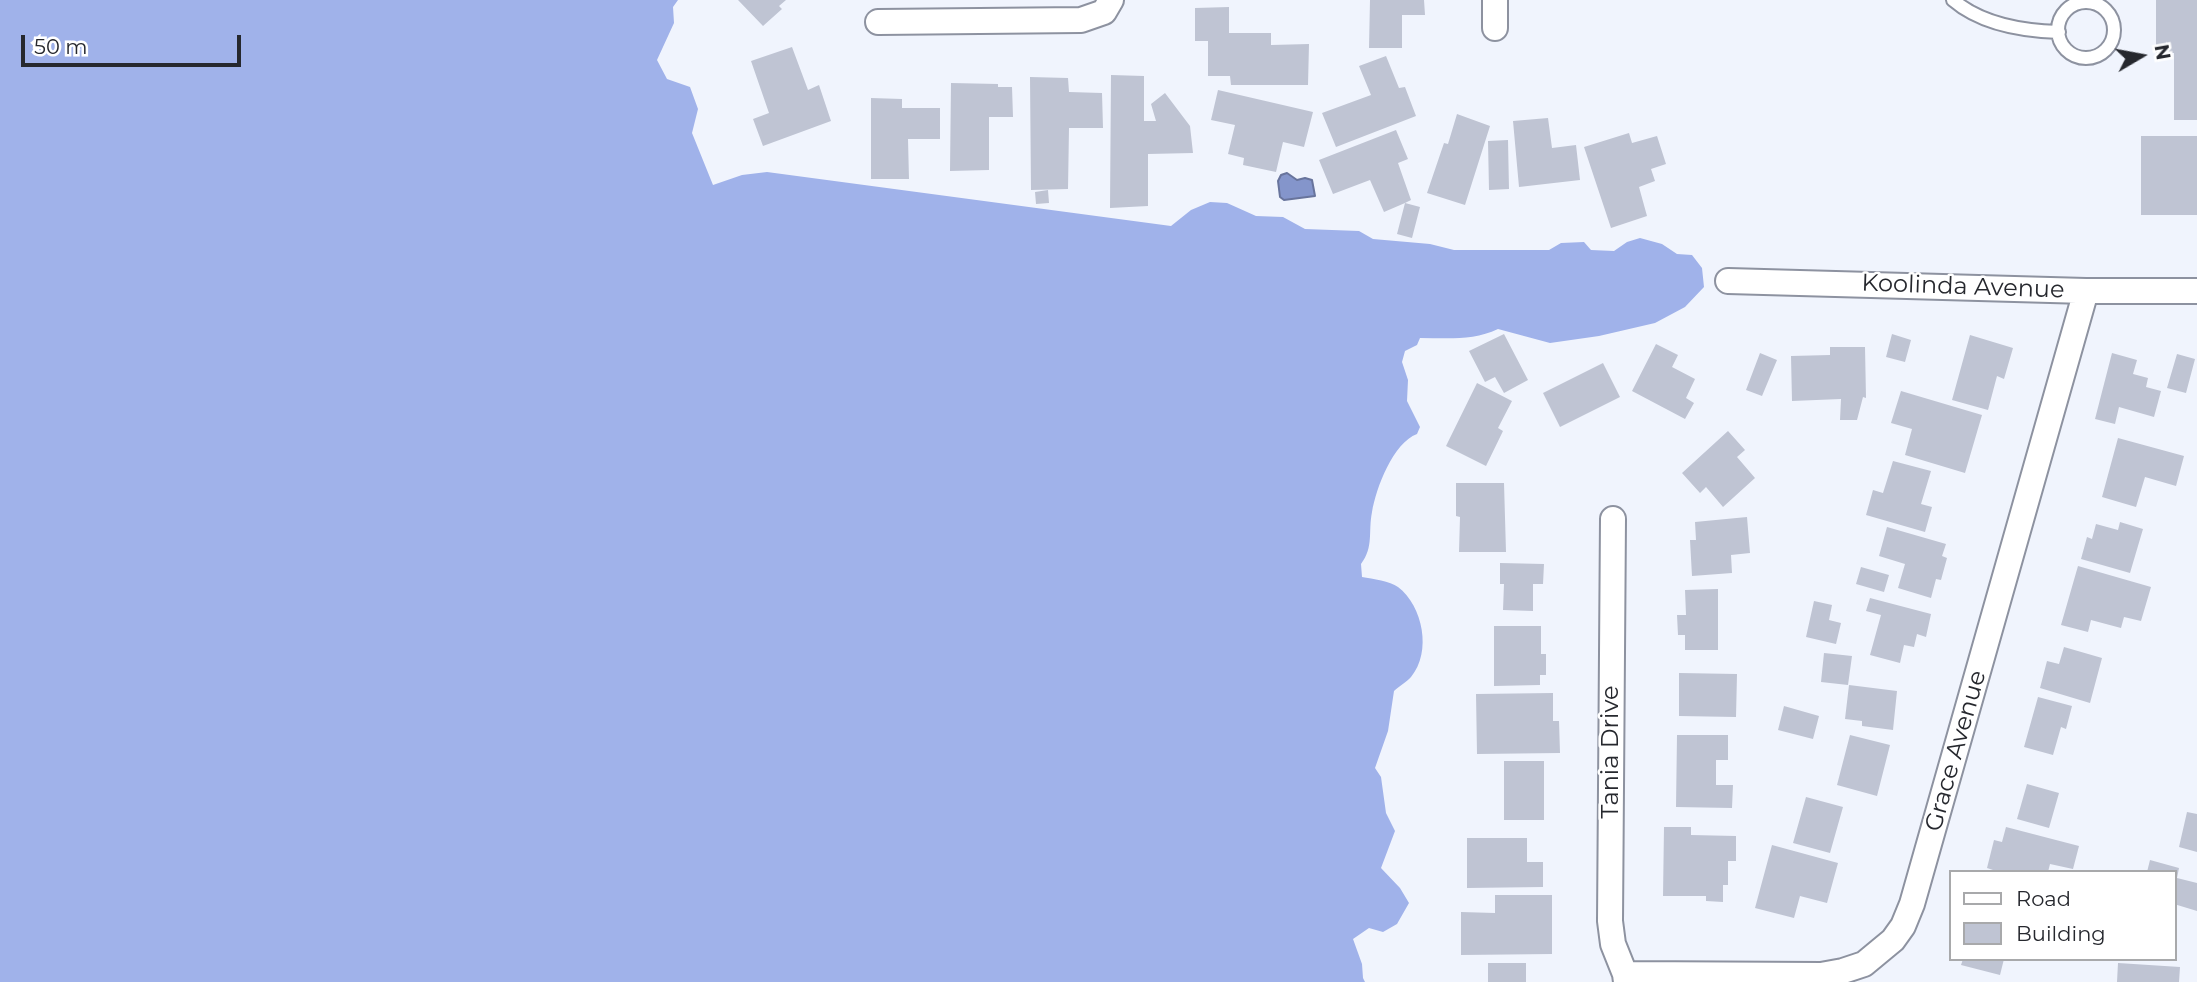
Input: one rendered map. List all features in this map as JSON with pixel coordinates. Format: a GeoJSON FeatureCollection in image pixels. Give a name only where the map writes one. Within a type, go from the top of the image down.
{"type":"FeatureCollection","features":[{"type":"Feature","properties":{"kind":"street"},"geometry":{"type":"LineString","coordinates":[[878,22],[1081,20],[1104,12],[1111,0]]}},
{"type":"Feature","properties":{"kind":"street"},"geometry":{"type":"LineString","coordinates":[[1495,0],[1495,28]]}},
{"type":"Feature","properties":{"kind":"street","name":"Koolinda Avenue"},"geometry":{"type":"LineString","coordinates":[[1728,281],[2087,290],[2197,290]]}},
{"type":"Feature","properties":{"kind":"street","name":"Grace Avenue"},"geometry":{"type":"LineString","coordinates":[[1625,978],[1821,975],[1864,964],[1893,940],[1903,926],[1912,904],[2087,290]]}},
{"type":"Feature","properties":{"kind":"street","name":"Tania Drive"},"geometry":{"type":"LineString","coordinates":[[1613,519],[1610,921],[1613,944],[1625,978]]}},
{"type":"Feature","properties":{"kind":"lane"},"geometry":{"type":"LineString","coordinates":[[1953,0],[1961,7],[2003,24],[2030,31],[2059,32]]}},
{"type":"Feature","properties":{"kind":"lane"},"geometry":{"type":"LineString","coordinates":[[2079,3],[2105,9],[2114,26],[2114,35],[2106,51],[2090,58],[2072,55],[2060,41],[2059,32],[2063,14],[2079,3]]}},
{"type":"Feature","properties":{"kind":"shaded area"},"geometry":{"type":"Polygon","coordinates":[[[0,0],[678,0],[673,7],[674,23],[657,60],[667,79],[690,87],[698,109],[692,133],[713,185],[742,175],[767,172],[1171,226],[1191,210],[1210,202],[1227,203],[1256,216],[1283,217],[1305,229],[1359,231],[1373,239],[1430,244],[1454,250],[1549,250],[1561,243],[1584,242],[1591,250],[1614,251],[1627,242],[1640,238],[1662,244],[1677,254],[1692,255],[1702,268],[1704,287],[1685,307],[1655,323],[1599,336],[1550,343],[1498,329],[1469,337],[1420,338],[1417,345],[1405,351],[1402,362],[1408,380],[1407,401],[1420,427],[1417,434],[1400,447],[1387,467],[1372,512],[1368,552],[1361,564],[1362,577],[1391,583],[1407,595],[1419,617],[1422,630],[1423,643],[1417,667],[1409,679],[1394,691],[1388,731],[1375,768],[1381,777],[1386,813],[1395,831],[1381,868],[1400,888],[1409,903],[1397,924],[1383,932],[1369,928],[1353,939],[1365,982],[0,982],[0,0]]]}},
{"type":"Feature","properties":{"kind":"shaded area"},"geometry":{"type":"Polygon","coordinates":[[[1287,173],[1297,180],[1312,180],[1315,196],[1284,200],[1280,197],[1278,181],[1281,175],[1287,173]]]}},
{"type":"Feature","properties":{"kind":"building"},"geometry":{"type":"Polygon","coordinates":[[[738,0],[786,0],[779,6],[782,9],[763,26],[738,0]]]}},
{"type":"Feature","properties":{"kind":"building"},"geometry":{"type":"Polygon","coordinates":[[[1370,0],[1424,0],[1425,15],[1402,15],[1402,48],[1369,48],[1370,0]]]}},
{"type":"Feature","properties":{"kind":"building"},"geometry":{"type":"Polygon","coordinates":[[[2156,0],[2197,0],[2197,120],[2174,120],[2174,53],[2156,53],[2156,0]]]}},
{"type":"Feature","properties":{"kind":"building"},"geometry":{"type":"Polygon","coordinates":[[[1229,7],[1229,33],[1271,33],[1271,45],[1309,44],[1308,85],[1231,85],[1230,76],[1208,76],[1208,41],[1195,41],[1195,8],[1229,7]]]}},
{"type":"Feature","properties":{"kind":"building"},"geometry":{"type":"Polygon","coordinates":[[[792,47],[808,90],[819,85],[831,121],[763,146],[753,119],[769,113],[751,61],[792,47]]]}},
{"type":"Feature","properties":{"kind":"building"},"geometry":{"type":"Polygon","coordinates":[[[1386,56],[1399,88],[1405,87],[1416,116],[1336,147],[1322,113],[1371,95],[1359,66],[1386,56]]]}},
{"type":"Feature","properties":{"kind":"building"},"geometry":{"type":"Polygon","coordinates":[[[1111,75],[1144,76],[1144,121],[1156,121],[1151,104],[1165,93],[1190,126],[1193,153],[1148,154],[1148,206],[1110,208],[1111,75]]]}},
{"type":"Feature","properties":{"kind":"building"},"geometry":{"type":"Polygon","coordinates":[[[1030,77],[1068,78],[1069,92],[1102,93],[1103,128],[1069,128],[1068,189],[1031,190],[1030,77]]]}},
{"type":"Feature","properties":{"kind":"building"},"geometry":{"type":"Polygon","coordinates":[[[951,83],[1012,87],[1013,117],[989,117],[989,170],[950,171],[951,83]]]}},
{"type":"Feature","properties":{"kind":"building"},"geometry":{"type":"Polygon","coordinates":[[[1218,90],[1313,112],[1304,147],[1283,142],[1276,172],[1243,165],[1244,158],[1228,154],[1235,125],[1211,120],[1218,90]]]}},
{"type":"Feature","properties":{"kind":"building"},"geometry":{"type":"Polygon","coordinates":[[[871,98],[902,99],[902,108],[940,108],[940,139],[908,139],[909,179],[871,179],[871,98]]]}},
{"type":"Feature","properties":{"kind":"building"},"geometry":{"type":"Polygon","coordinates":[[[1457,114],[1490,126],[1465,205],[1427,193],[1444,143],[1448,144],[1457,114]]]}},
{"type":"Feature","properties":{"kind":"building"},"geometry":{"type":"Polygon","coordinates":[[[1548,118],[1552,148],[1576,145],[1580,180],[1519,187],[1513,121],[1548,118]]]}},
{"type":"Feature","properties":{"kind":"building"},"geometry":{"type":"Polygon","coordinates":[[[1396,130],[1408,159],[1398,163],[1411,200],[1384,212],[1370,180],[1333,194],[1319,160],[1396,130]]]}},
{"type":"Feature","properties":{"kind":"building"},"geometry":{"type":"Polygon","coordinates":[[[1629,133],[1632,143],[1657,136],[1666,164],[1651,169],[1655,181],[1639,187],[1647,216],[1611,228],[1584,147],[1629,133]]]}},
{"type":"Feature","properties":{"kind":"building"},"geometry":{"type":"Polygon","coordinates":[[[2141,136],[2197,136],[2197,215],[2141,215],[2141,136]]]}},
{"type":"Feature","properties":{"kind":"building"},"geometry":{"type":"Polygon","coordinates":[[[1508,140],[1509,189],[1489,190],[1488,141],[1508,140]]]}},
{"type":"Feature","properties":{"kind":"building"},"geometry":{"type":"Polygon","coordinates":[[[1048,190],[1049,203],[1036,204],[1035,192],[1048,190]]]}},
{"type":"Feature","properties":{"kind":"building"},"geometry":{"type":"Polygon","coordinates":[[[1405,203],[1420,207],[1412,238],[1397,234],[1405,203]]]}},
{"type":"Feature","properties":{"kind":"building"},"geometry":{"type":"Polygon","coordinates":[[[1504,334],[1528,380],[1504,393],[1495,377],[1485,382],[1469,351],[1504,334]]]}},
{"type":"Feature","properties":{"kind":"building"},"geometry":{"type":"Polygon","coordinates":[[[1892,334],[1911,340],[1905,362],[1886,357],[1892,334]]]}},
{"type":"Feature","properties":{"kind":"building"},"geometry":{"type":"Polygon","coordinates":[[[1970,335],[2013,348],[2004,379],[1997,376],[1988,410],[1952,400],[1970,335]]]}},
{"type":"Feature","properties":{"kind":"building"},"geometry":{"type":"Polygon","coordinates":[[[1656,344],[1678,355],[1672,367],[1695,379],[1686,398],[1694,403],[1685,419],[1632,391],[1656,344]]]}},
{"type":"Feature","properties":{"kind":"building"},"geometry":{"type":"Polygon","coordinates":[[[1830,347],[1865,347],[1866,398],[1863,397],[1857,420],[1840,420],[1841,399],[1792,401],[1791,356],[1830,355],[1830,347]]]}},
{"type":"Feature","properties":{"kind":"building"},"geometry":{"type":"Polygon","coordinates":[[[1760,353],[1777,360],[1762,396],[1746,390],[1760,353]]]}},
{"type":"Feature","properties":{"kind":"building"},"geometry":{"type":"Polygon","coordinates":[[[2112,353],[2137,360],[2133,374],[2148,378],[2146,387],[2161,391],[2154,417],[2119,407],[2115,424],[2095,419],[2112,353]]]}},
{"type":"Feature","properties":{"kind":"building"},"geometry":{"type":"Polygon","coordinates":[[[2177,354],[2195,359],[2186,393],[2167,388],[2177,354]]]}},
{"type":"Feature","properties":{"kind":"building"},"geometry":{"type":"Polygon","coordinates":[[[1603,363],[1620,397],[1560,427],[1543,393],[1603,363]]]}},
{"type":"Feature","properties":{"kind":"building"},"geometry":{"type":"Polygon","coordinates":[[[1477,383],[1512,401],[1498,428],[1503,431],[1486,466],[1446,446],[1477,383]]]}},
{"type":"Feature","properties":{"kind":"building"},"geometry":{"type":"Polygon","coordinates":[[[1901,391],[1982,415],[1965,473],[1905,455],[1912,429],[1891,423],[1901,391]]]}},
{"type":"Feature","properties":{"kind":"building"},"geometry":{"type":"Polygon","coordinates":[[[1728,431],[1745,450],[1737,457],[1755,478],[1723,507],[1706,487],[1700,493],[1682,473],[1728,431]]]}},
{"type":"Feature","properties":{"kind":"building"},"geometry":{"type":"Polygon","coordinates":[[[2118,438],[2184,456],[2176,486],[2145,477],[2136,507],[2102,497],[2118,438]]]}},
{"type":"Feature","properties":{"kind":"building"},"geometry":{"type":"Polygon","coordinates":[[[1893,461],[1931,471],[1921,504],[1932,507],[1925,532],[1866,515],[1873,490],[1883,493],[1893,461]]]}},
{"type":"Feature","properties":{"kind":"building"},"geometry":{"type":"Polygon","coordinates":[[[1456,483],[1504,483],[1506,552],[1459,552],[1460,517],[1456,516],[1456,483]]]}},
{"type":"Feature","properties":{"kind":"building"},"geometry":{"type":"Polygon","coordinates":[[[1747,517],[1750,553],[1731,555],[1732,573],[1692,576],[1690,540],[1696,540],[1695,522],[1747,517]]]}},
{"type":"Feature","properties":{"kind":"building"},"geometry":{"type":"Polygon","coordinates":[[[2120,522],[2143,529],[2130,573],[2081,559],[2087,537],[2092,539],[2096,524],[2118,530],[2120,522]]]}},
{"type":"Feature","properties":{"kind":"building"},"geometry":{"type":"Polygon","coordinates":[[[1887,527],[1946,544],[1942,556],[1947,558],[1941,580],[1936,579],[1931,598],[1898,588],[1905,564],[1879,556],[1887,527]]]}},
{"type":"Feature","properties":{"kind":"building"},"geometry":{"type":"Polygon","coordinates":[[[1500,563],[1544,564],[1543,584],[1533,584],[1533,611],[1503,610],[1504,584],[1500,584],[1500,563]]]}},
{"type":"Feature","properties":{"kind":"building"},"geometry":{"type":"Polygon","coordinates":[[[2078,566],[2151,587],[2141,621],[2124,617],[2121,628],[2091,620],[2088,632],[2061,625],[2078,566]]]}},
{"type":"Feature","properties":{"kind":"building"},"geometry":{"type":"Polygon","coordinates":[[[1861,567],[1889,575],[1884,592],[1856,584],[1861,567]]]}},
{"type":"Feature","properties":{"kind":"building"},"geometry":{"type":"Polygon","coordinates":[[[1718,589],[1718,650],[1685,650],[1685,635],[1678,635],[1677,615],[1686,615],[1685,590],[1718,589]]]}},
{"type":"Feature","properties":{"kind":"building"},"geometry":{"type":"Polygon","coordinates":[[[1870,598],[1931,614],[1926,637],[1917,634],[1914,647],[1904,645],[1900,663],[1870,655],[1881,615],[1866,611],[1870,598]]]}},
{"type":"Feature","properties":{"kind":"building"},"geometry":{"type":"Polygon","coordinates":[[[1814,601],[1832,605],[1829,620],[1841,623],[1836,644],[1806,637],[1814,601]]]}},
{"type":"Feature","properties":{"kind":"building"},"geometry":{"type":"Polygon","coordinates":[[[1494,626],[1541,626],[1541,654],[1546,654],[1546,675],[1540,675],[1540,685],[1494,686],[1494,626]]]}},
{"type":"Feature","properties":{"kind":"building"},"geometry":{"type":"Polygon","coordinates":[[[2064,647],[2102,658],[2090,703],[2040,688],[2047,661],[2059,664],[2064,647]]]}},
{"type":"Feature","properties":{"kind":"building"},"geometry":{"type":"Polygon","coordinates":[[[1824,653],[1852,656],[1848,685],[1821,682],[1824,653]]]}},
{"type":"Feature","properties":{"kind":"building"},"geometry":{"type":"Polygon","coordinates":[[[1679,673],[1737,674],[1736,717],[1679,716],[1679,673]]]}},
{"type":"Feature","properties":{"kind":"building"},"geometry":{"type":"Polygon","coordinates":[[[1849,685],[1897,691],[1893,730],[1862,726],[1862,721],[1845,719],[1849,685]]]}},
{"type":"Feature","properties":{"kind":"building"},"geometry":{"type":"Polygon","coordinates":[[[1553,693],[1553,721],[1559,721],[1560,753],[1477,754],[1476,694],[1553,693]]]}},
{"type":"Feature","properties":{"kind":"building"},"geometry":{"type":"Polygon","coordinates":[[[2038,697],[2072,706],[2066,729],[2061,727],[2053,755],[2024,747],[2038,697]]]}},
{"type":"Feature","properties":{"kind":"building"},"geometry":{"type":"Polygon","coordinates":[[[1784,706],[1819,716],[1813,739],[1778,730],[1784,706]]]}},
{"type":"Feature","properties":{"kind":"building"},"geometry":{"type":"Polygon","coordinates":[[[1677,735],[1728,735],[1728,760],[1716,760],[1716,785],[1733,785],[1732,808],[1676,807],[1677,735]]]}},
{"type":"Feature","properties":{"kind":"building"},"geometry":{"type":"Polygon","coordinates":[[[1850,735],[1890,745],[1877,796],[1837,785],[1850,735]]]}},
{"type":"Feature","properties":{"kind":"building"},"geometry":{"type":"Polygon","coordinates":[[[1504,761],[1544,761],[1544,820],[1504,820],[1504,761]]]}},
{"type":"Feature","properties":{"kind":"building"},"geometry":{"type":"Polygon","coordinates":[[[2027,784],[2059,793],[2049,828],[2017,819],[2027,784]]]}},
{"type":"Feature","properties":{"kind":"building"},"geometry":{"type":"Polygon","coordinates":[[[1806,797],[1843,807],[1830,853],[1793,843],[1806,797]]]}},
{"type":"Feature","properties":{"kind":"building"},"geometry":{"type":"Polygon","coordinates":[[[2187,812],[2197,814],[2197,852],[2179,847],[2187,812]]]}},
{"type":"Feature","properties":{"kind":"building"},"geometry":{"type":"Polygon","coordinates":[[[1664,827],[1691,827],[1691,835],[1736,836],[1736,861],[1728,861],[1728,885],[1723,885],[1723,902],[1706,901],[1706,896],[1663,896],[1664,827]]]}},
{"type":"Feature","properties":{"kind":"building"},"geometry":{"type":"Polygon","coordinates":[[[2006,827],[2079,846],[2073,869],[2050,864],[2048,870],[1987,868],[1994,840],[2002,842],[2006,827]]]}},
{"type":"Feature","properties":{"kind":"building"},"geometry":{"type":"Polygon","coordinates":[[[1467,838],[1527,838],[1527,862],[1543,862],[1543,887],[1467,888],[1467,838]]]}},
{"type":"Feature","properties":{"kind":"building"},"geometry":{"type":"Polygon","coordinates":[[[1772,845],[1838,863],[1827,903],[1800,896],[1794,918],[1755,908],[1772,845]]]}},
{"type":"Feature","properties":{"kind":"building"},"geometry":{"type":"Polygon","coordinates":[[[2150,860],[2179,868],[2177,878],[2197,883],[2197,911],[2176,905],[2176,870],[2148,870],[2150,860]]]}},
{"type":"Feature","properties":{"kind":"building"},"geometry":{"type":"Polygon","coordinates":[[[1495,895],[1552,895],[1552,954],[1461,955],[1461,912],[1495,913],[1495,895]]]}},
{"type":"Feature","properties":{"kind":"building"},"geometry":{"type":"Polygon","coordinates":[[[1962,961],[2004,961],[2000,975],[1961,965],[1962,961]]]}},
{"type":"Feature","properties":{"kind":"building"},"geometry":{"type":"Polygon","coordinates":[[[1488,963],[1526,963],[1526,982],[1488,982],[1488,963]]]}},
{"type":"Feature","properties":{"kind":"building"},"geometry":{"type":"Polygon","coordinates":[[[2118,963],[2180,967],[2179,982],[2117,982],[2118,963]]]}}]}
